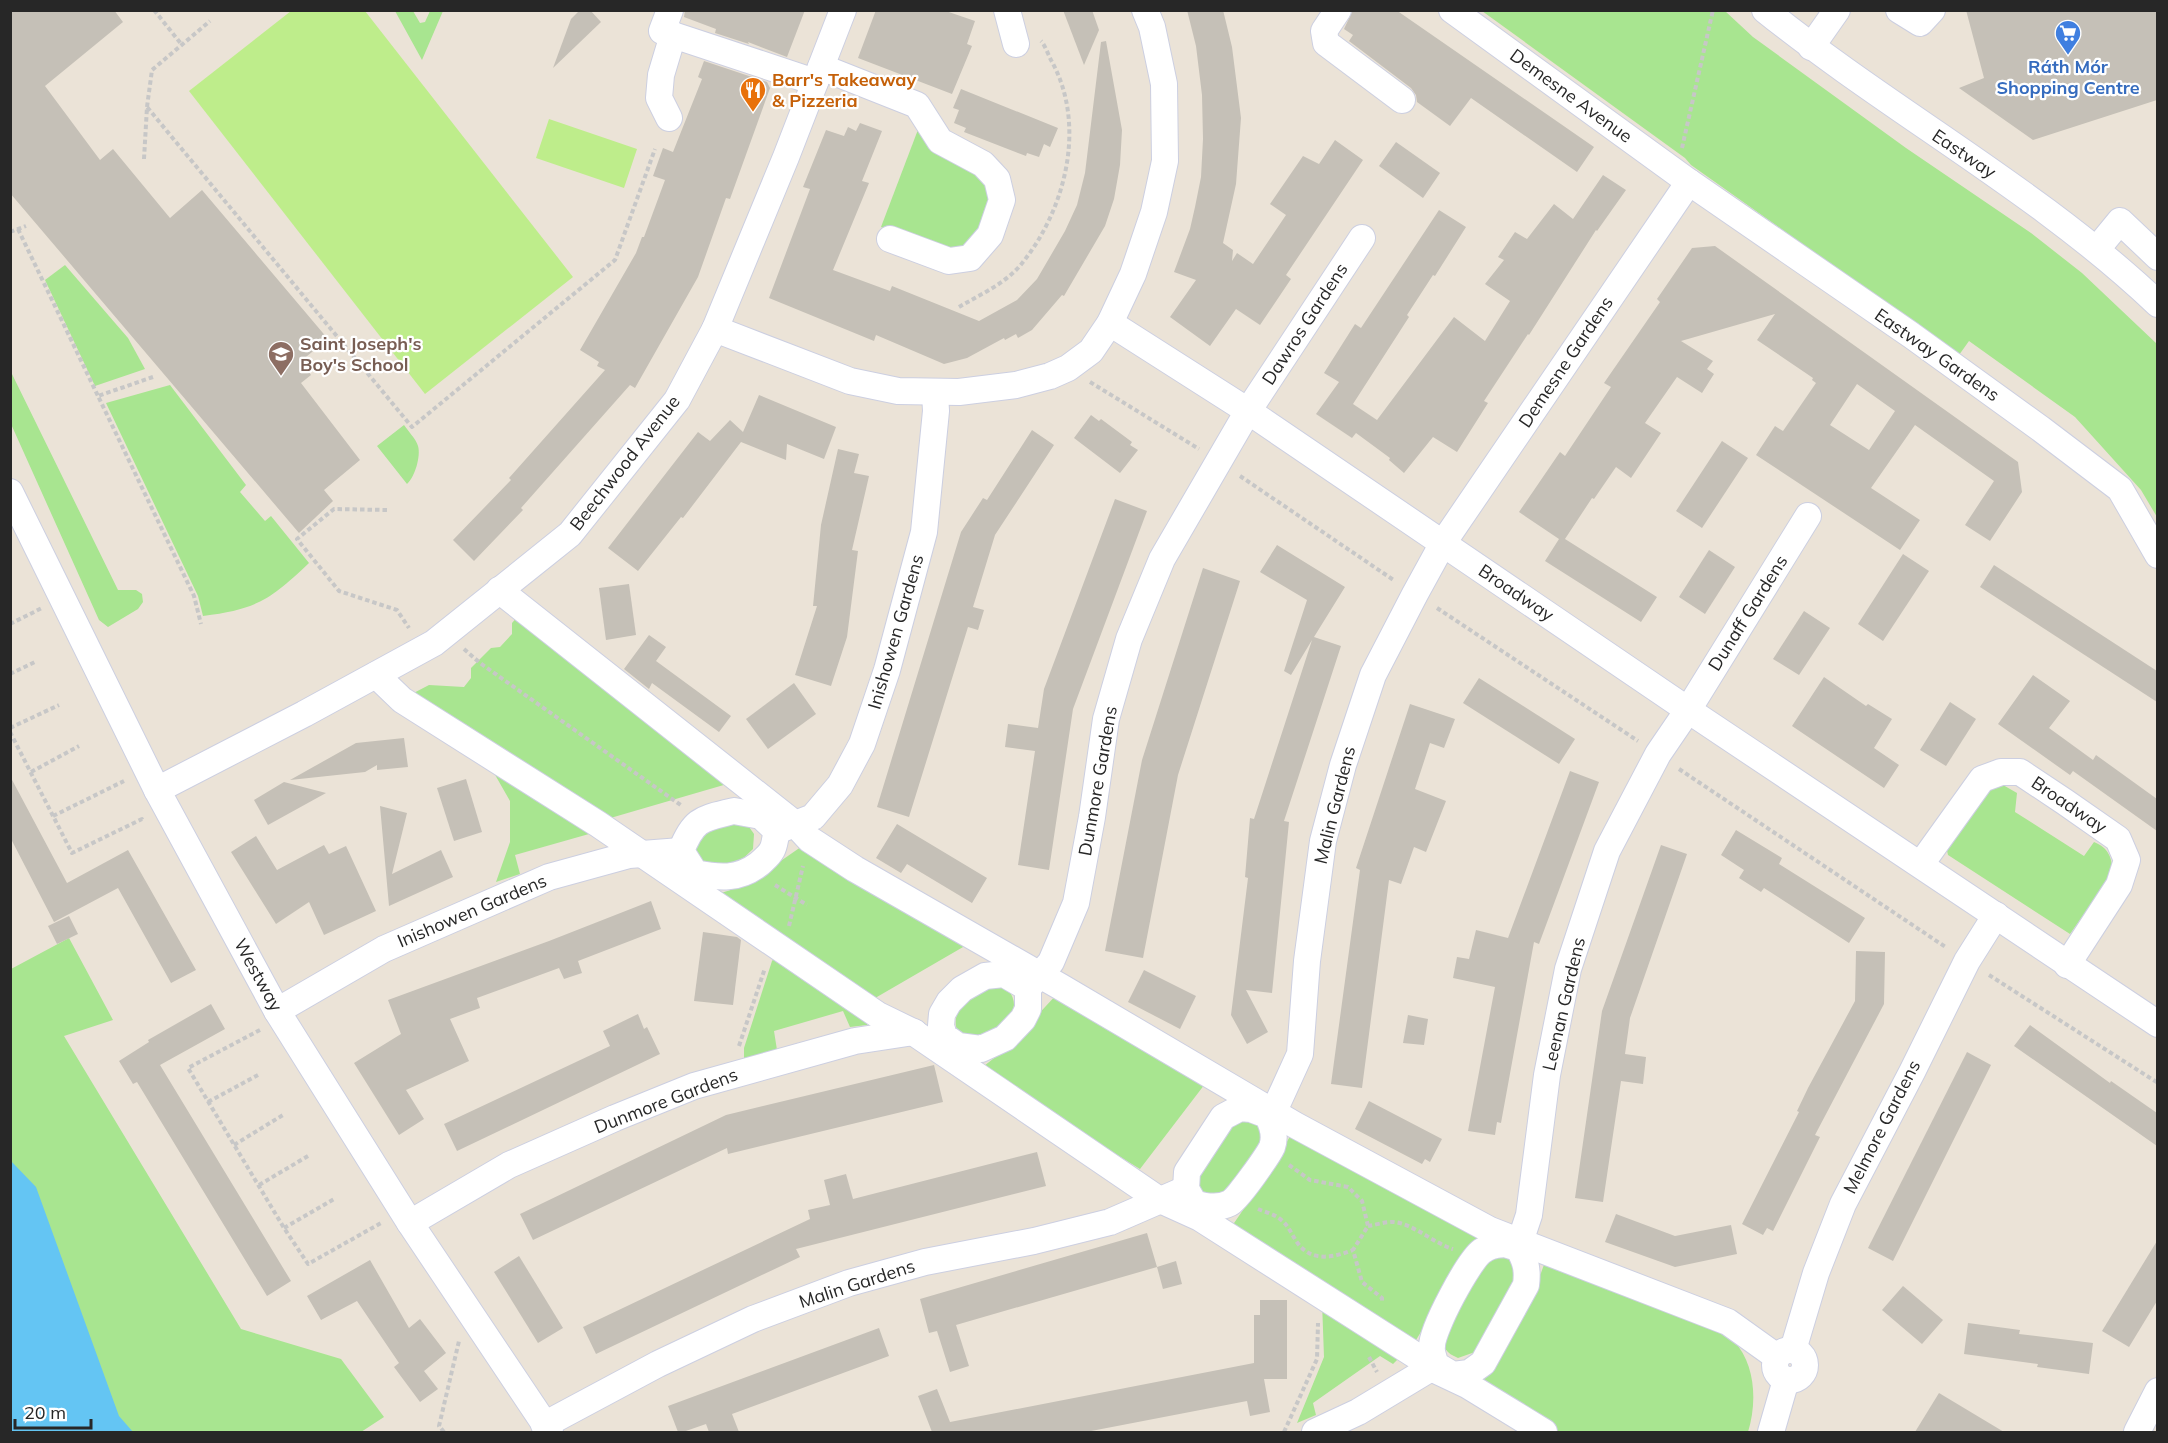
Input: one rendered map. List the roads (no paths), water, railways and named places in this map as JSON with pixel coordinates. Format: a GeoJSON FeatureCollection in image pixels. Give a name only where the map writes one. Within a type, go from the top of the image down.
{"type":"FeatureCollection","features":[{"type":"Feature","properties":{"kind":"street","name":"Beechwood Avenue"},"geometry":{"type":"LineString","coordinates":[[157,790],[421,650],[446,633],[570,534],[676,400],[715,329],[843,10]]}},
{"type":"Feature","properties":{"kind":"street"},"geometry":{"type":"LineString","coordinates":[[1007,10],[1016,45]]}},
{"type":"Feature","properties":{"kind":"street"},"geometry":{"type":"LineString","coordinates":[[715,329],[850,381],[898,391],[935,393],[1016,386],[1068,368],[1091,351],[1110,323],[1133,274],[1154,212],[1165,161],[1164,84],[1152,27],[1144,10]]}},
{"type":"Feature","properties":{"kind":"street"},"geometry":{"type":"LineString","coordinates":[[1338,10],[1324,31],[1326,43],[1402,100]]}},
{"type":"Feature","properties":{"kind":"street","name":"Demesne Avenue"},"geometry":{"type":"LineString","coordinates":[[1452,10],[1683,177]]}},
{"type":"Feature","properties":{"kind":"street","name":"Eastway"},"geometry":{"type":"LineString","coordinates":[[1765,10],[1810,47],[2033,201],[2097,249],[2157,304]]}},
{"type":"Feature","properties":{"kind":"street"},"geometry":{"type":"LineString","coordinates":[[1810,47],[1837,10]]}},
{"type":"Feature","properties":{"kind":"street"},"geometry":{"type":"LineString","coordinates":[[1899,10],[1920,23],[1932,10]]}},
{"type":"Feature","properties":{"kind":"street"},"geometry":{"type":"LineString","coordinates":[[669,118],[659,98],[661,75],[672,23],[818,75],[917,105],[940,141],[983,164],[997,179],[1002,200],[990,235],[970,258],[948,261],[890,239]]}},
{"type":"Feature","properties":{"kind":"street","name":"Demesne Gardens"},"geometry":{"type":"LineString","coordinates":[[1443,543],[1683,177]]}},
{"type":"Feature","properties":{"kind":"street","name":"Eastway Gardens"},"geometry":{"type":"LineString","coordinates":[[1683,177],[1911,335],[2120,489],[2157,555]]}},
{"type":"Feature","properties":{"kind":"street"},"geometry":{"type":"LineString","coordinates":[[2097,249],[2120,221],[2157,257]]}},
{"type":"Feature","properties":{"kind":"street","name":"Dawros Gardens"},"geometry":{"type":"LineString","coordinates":[[1248,411],[1362,238]]}},
{"type":"Feature","properties":{"kind":"street","name":"Broadway"},"geometry":{"type":"LineString","coordinates":[[1110,323],[1248,411],[1688,710],[2157,1024]]}},
{"type":"Feature","properties":{"kind":"street","name":"Inishowen Gardens"},"geometry":{"type":"LineString","coordinates":[[786,828],[813,817],[840,785],[862,744],[887,670],[924,532],[936,411],[935,393]]}},
{"type":"Feature","properties":{"kind":"street","name":"Dunmore Gardens"},"geometry":{"type":"LineString","coordinates":[[410,1223],[509,1165],[694,1086],[855,1041],[941,1026],[944,1036],[958,1046],[981,1049],[1005,1038],[1023,1019],[1028,1010],[1034,981],[1052,962],[1076,903],[1092,817],[1106,719],[1129,639],[1162,559],[1248,411]]}},
{"type":"Feature","properties":{"kind":"street","name":"Westway"},"geometry":{"type":"LineString","coordinates":[[10,492],[270,1019],[410,1223],[547,1429]]}},
{"type":"Feature","properties":{"kind":"street","name":"Dunaff Gardens"},"geometry":{"type":"LineString","coordinates":[[1688,710],[1808,516]]}},
{"type":"Feature","properties":{"kind":"street","name":"Malin Gardens"},"geometry":{"type":"LineString","coordinates":[[1269,1113],[1279,1100],[1300,1054],[1307,961],[1323,840],[1343,765],[1373,675],[1443,543]]}},
{"type":"Feature","properties":{"kind":"street"},"geometry":{"type":"LineString","coordinates":[[499,590],[786,828]]}},
{"type":"Feature","properties":{"kind":"street"},"geometry":{"type":"LineString","coordinates":[[376,675],[402,699],[598,824],[878,1015],[912,1032],[1158,1199],[1200,1218],[1433,1366],[1544,1432]]}},
{"type":"Feature","properties":{"kind":"street","name":"Leenan Gardens"},"geometry":{"type":"LineString","coordinates":[[1519,1245],[1528,1215],[1547,1075],[1568,969],[1607,851],[1658,754],[1688,710]]}},
{"type":"Feature","properties":{"kind":"street","name":"Broadway"},"geometry":{"type":"LineString","coordinates":[[1921,864],[1982,779],[2001,772],[2020,772],[2110,833],[2118,839],[2127,861],[2119,885],[2067,965]]}},
{"type":"Feature","properties":{"kind":"street"},"geometry":{"type":"LineString","coordinates":[[786,828],[772,849],[751,870],[736,877],[720,878],[695,873],[681,851],[687,835],[702,819],[734,811],[760,816],[786,828],[809,839],[1034,981],[1269,1113],[1490,1230],[1519,1245],[1728,1322],[1785,1353],[1802,1357],[1805,1369],[1798,1378],[1786,1380],[1771,1432]]}},
{"type":"Feature","properties":{"kind":"street","name":"Inishowen Gardens"},"geometry":{"type":"LineString","coordinates":[[270,1019],[384,949],[549,877],[629,855],[681,851]]}},
{"type":"Feature","properties":{"kind":"street","name":"Melmore Gardens"},"geometry":{"type":"LineString","coordinates":[[1785,1353],[1843,1204],[1967,961],[1996,915]]}},
{"type":"Feature","properties":{"kind":"street"},"geometry":{"type":"LineString","coordinates":[[941,1026],[942,1014],[949,1002],[962,989],[985,976],[1005,974],[1034,981]]}},
{"type":"Feature","properties":{"kind":"street"},"geometry":{"type":"LineString","coordinates":[[1240,1108],[1269,1113],[1273,1131],[1272,1146],[1240,1194],[1231,1203],[1208,1208],[1194,1203],[1186,1189],[1187,1172],[1222,1117],[1240,1108]]}},
{"type":"Feature","properties":{"kind":"street","name":"Malin Gardens"},"geometry":{"type":"LineString","coordinates":[[547,1429],[658,1364],[753,1319],[849,1283],[925,1262],[1110,1222],[1158,1199],[1186,1189]]}},
{"type":"Feature","properties":{"kind":"street"},"geometry":{"type":"LineString","coordinates":[[1433,1366],[1431,1348],[1435,1333],[1476,1256],[1492,1245],[1519,1245]]}},
{"type":"Feature","properties":{"kind":"street"},"geometry":{"type":"LineString","coordinates":[[1433,1366],[1453,1375],[1468,1373],[1483,1363],[1527,1285],[1528,1270],[1519,1245]]}},
{"type":"Feature","properties":{"kind":"street"},"geometry":{"type":"LineString","coordinates":[[1315,1432],[1358,1412],[1433,1366]]}},
{"type":"Feature","properties":{"kind":"street"},"geometry":{"type":"LineString","coordinates":[[2137,1432],[2157,1391]]}},
{"type":"Feature","properties":{"kind":"water"},"geometry":{"type":"Polygon","coordinates":[[[10,1160],[36,1187],[119,1416],[133,1432],[11,1432],[10,1160]]]}},
{"type":"Feature","properties":{"kind":"place","name":"Ráth Mór Shopping Centre"},"geometry":{"type":"Point","coordinates":[2068,56]}},
{"type":"Feature","properties":{"kind":"place","name":"Barr's Takeaway & Pizzeria"},"geometry":{"type":"Point","coordinates":[753,113]}},
{"type":"Feature","properties":{"kind":"place","name":"Saint Joseph's Boy's School"},"geometry":{"type":"Point","coordinates":[281,377]}}]}
